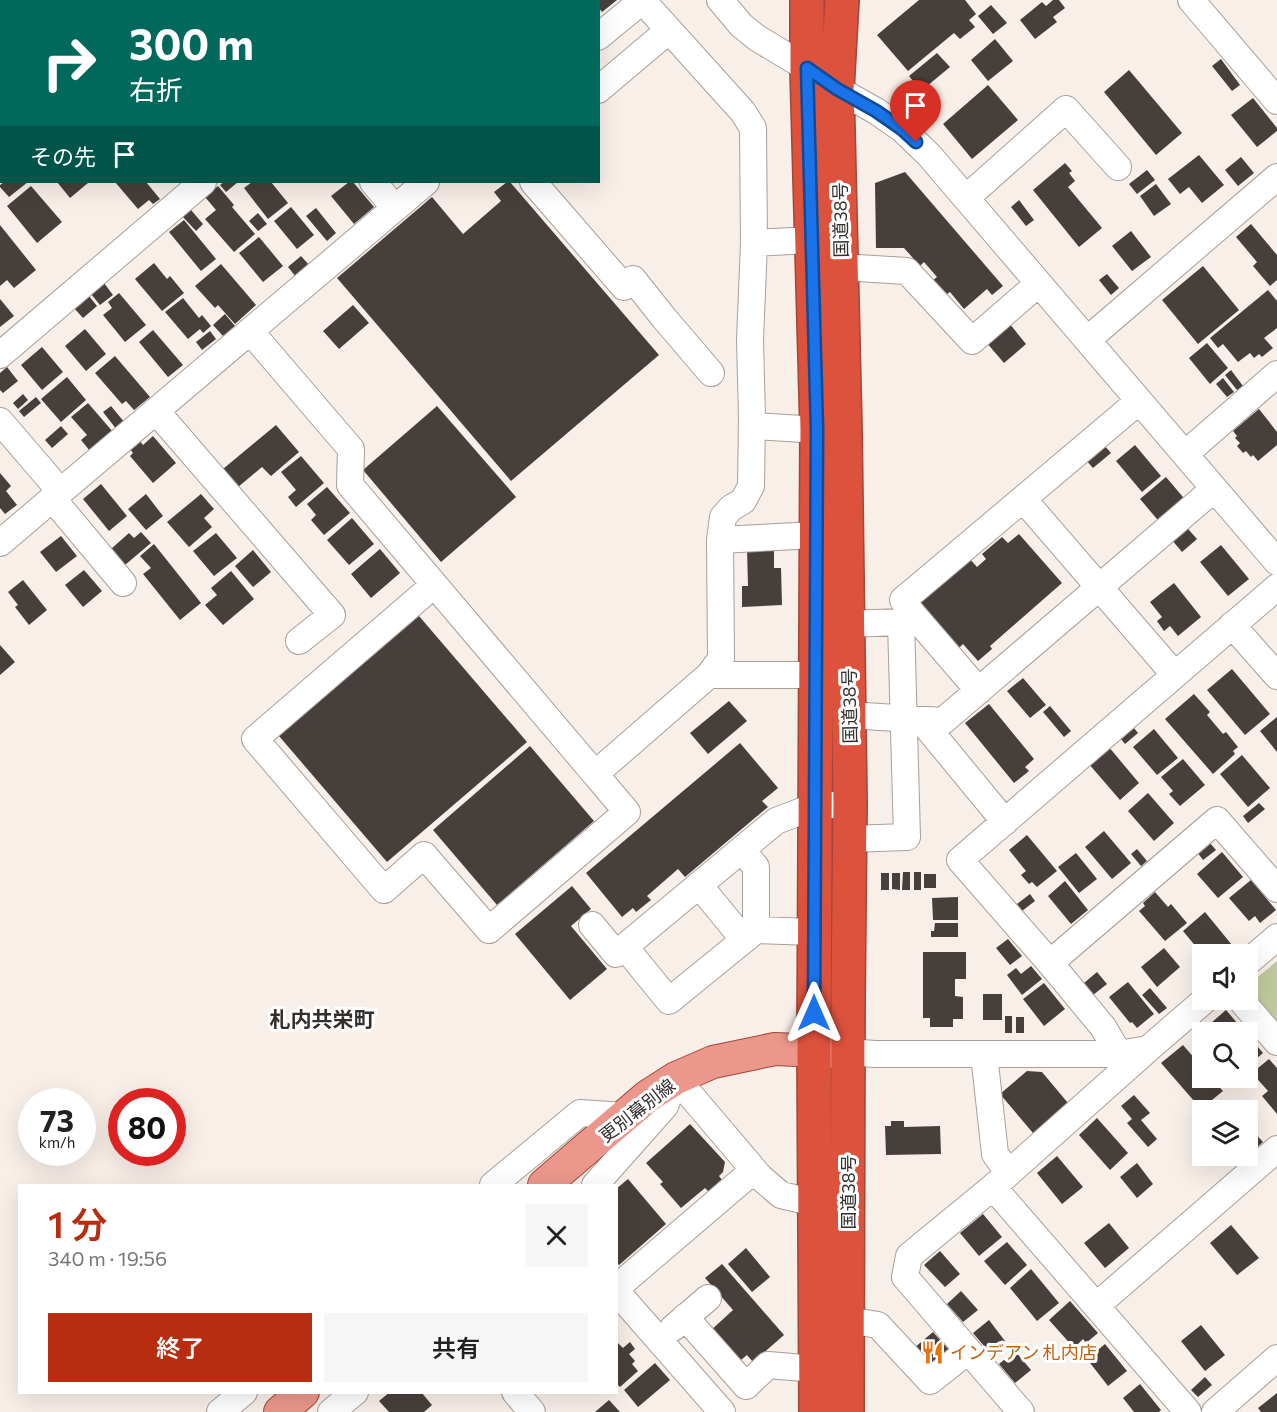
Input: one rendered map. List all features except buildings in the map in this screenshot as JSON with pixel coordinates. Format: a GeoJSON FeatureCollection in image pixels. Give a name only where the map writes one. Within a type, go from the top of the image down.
{"type":"FeatureCollection","features":[{"type":"Feature","properties":{"kind":"highway","name":"国道38号"},"geometry":{"type":"LineString","coordinates":[[807,0],[812,240],[848,624],[850,838],[847,1412]]}},
{"type":"Feature","properties":{"kind":"highway","name":"国道38号"},"geometry":{"type":"LineString","coordinates":[[816,1412],[814,932],[816,535],[831,430],[842,267],[837,89],[842,0]]}},
{"type":"Feature","properties":{"kind":"main road","name":"更別幕別線"},"geometry":{"type":"LineString","coordinates":[[545,1184],[648,1096],[676,1078],[713,1062],[776,1049],[848,1052]]}},
{"type":"Feature","properties":{"kind":"main road"},"geometry":{"type":"LineString","coordinates":[[280,1412],[301,1394]]}},
{"type":"Feature","properties":{"kind":"street"},"geometry":{"type":"LineString","coordinates":[[595,774],[710,675],[721,660],[720,540],[723,517],[731,508],[743,501],[751,486],[750,340],[754,243],[753,128],[743,112],[642,0],[600,35]]}},
{"type":"Feature","properties":{"kind":"street"},"geometry":{"type":"LineString","coordinates":[[720,0],[741,25],[757,38],[876,111],[902,129],[929,155],[1277,562]]}},
{"type":"Feature","properties":{"kind":"street"},"geometry":{"type":"LineString","coordinates":[[1191,0],[1277,101]]}},
{"type":"Feature","properties":{"kind":"street"},"geometry":{"type":"LineString","coordinates":[[600,88],[669,30]]}},
{"type":"Feature","properties":{"kind":"street"},"geometry":{"type":"LineString","coordinates":[[966,198],[1066,109],[1118,167]]}},
{"type":"Feature","properties":{"kind":"street"},"geometry":{"type":"LineString","coordinates":[[1087,340],[1277,177]]}},
{"type":"Feature","properties":{"kind":"street"},"geometry":{"type":"LineString","coordinates":[[0,355],[202,183]]}},
{"type":"Feature","properties":{"kind":"street"},"geometry":{"type":"LineString","coordinates":[[374,183],[395,207]]}},
{"type":"Feature","properties":{"kind":"street"},"geometry":{"type":"LineString","coordinates":[[0,543],[425,183]]}},
{"type":"Feature","properties":{"kind":"street"},"geometry":{"type":"LineString","coordinates":[[534,183],[624,287],[633,279],[711,373]]}},
{"type":"Feature","properties":{"kind":"street"},"geometry":{"type":"LineString","coordinates":[[754,243],[812,240]]}},
{"type":"Feature","properties":{"kind":"street"},"geometry":{"type":"LineString","coordinates":[[842,267],[907,271],[972,341],[1038,284]]}},
{"type":"Feature","properties":{"kind":"street"},"geometry":{"type":"LineString","coordinates":[[250,331],[351,449],[350,485],[627,812],[489,930],[424,855],[384,890],[255,739],[434,585]]}},
{"type":"Feature","properties":{"kind":"street"},"geometry":{"type":"LineString","coordinates":[[1185,454],[1274,382]]}},
{"type":"Feature","properties":{"kind":"street"},"geometry":{"type":"LineString","coordinates":[[850,838],[908,837],[913,719],[903,600],[1139,401]]}},
{"type":"Feature","properties":{"kind":"street"},"geometry":{"type":"LineString","coordinates":[[156,411],[332,615],[299,641]]}},
{"type":"Feature","properties":{"kind":"street"},"geometry":{"type":"LineString","coordinates":[[0,421],[123,583]]}},
{"type":"Feature","properties":{"kind":"street"},"geometry":{"type":"LineString","coordinates":[[752,426],[831,430]]}},
{"type":"Feature","properties":{"kind":"street"},"geometry":{"type":"LineString","coordinates":[[849,715],[943,721],[1214,489]]}},
{"type":"Feature","properties":{"kind":"street"},"geometry":{"type":"LineString","coordinates":[[1023,499],[1175,675]]}},
{"type":"Feature","properties":{"kind":"street"},"geometry":{"type":"LineString","coordinates":[[720,540],[816,535]]}},
{"type":"Feature","properties":{"kind":"street"},"geometry":{"type":"LineString","coordinates":[[1119,1054],[1102,1027],[1050,963],[960,860],[1277,587]]}},
{"type":"Feature","properties":{"kind":"street"},"geometry":{"type":"LineString","coordinates":[[848,624],[906,617]]}},
{"type":"Feature","properties":{"kind":"street"},"geometry":{"type":"LineString","coordinates":[[906,617],[979,691]]}},
{"type":"Feature","properties":{"kind":"street"},"geometry":{"type":"LineString","coordinates":[[1232,625],[1277,676]]}},
{"type":"Feature","properties":{"kind":"street"},"geometry":{"type":"LineString","coordinates":[[710,675],[815,675]]}},
{"type":"Feature","properties":{"kind":"street"},"geometry":{"type":"LineString","coordinates":[[913,719],[1005,822]]}},
{"type":"Feature","properties":{"kind":"street"},"geometry":{"type":"LineString","coordinates":[[592,925],[616,954],[776,820],[815,806],[850,804]]}},
{"type":"Feature","properties":{"kind":"street"},"geometry":{"type":"LineString","coordinates":[[1050,963],[1217,820],[1277,889]]}},
{"type":"Feature","properties":{"kind":"street"},"geometry":{"type":"LineString","coordinates":[[742,850],[756,867],[750,935]]}},
{"type":"Feature","properties":{"kind":"street"},"geometry":{"type":"LineString","coordinates":[[699,885],[750,935]]}},
{"type":"Feature","properties":{"kind":"street"},"geometry":{"type":"LineString","coordinates":[[625,947],[669,1001],[750,935],[814,932]]}},
{"type":"Feature","properties":{"kind":"street"},"geometry":{"type":"LineString","coordinates":[[1258,953],[1277,937]]}},
{"type":"Feature","properties":{"kind":"street"},"geometry":{"type":"LineString","coordinates":[[1021,1412],[905,1277],[909,1256],[1001,1180],[1193,1010]]}},
{"type":"Feature","properties":{"kind":"street"},"geometry":{"type":"LineString","coordinates":[[1249,1010],[1277,1042]]}},
{"type":"Feature","properties":{"kind":"street"},"geometry":{"type":"LineString","coordinates":[[848,1052],[1119,1054],[1148,1049]]}},
{"type":"Feature","properties":{"kind":"street"},"geometry":{"type":"LineString","coordinates":[[984,1054],[995,1154],[1001,1180],[1096,1306],[1188,1412]]}},
{"type":"Feature","properties":{"kind":"street"},"geometry":{"type":"LineString","coordinates":[[596,1184],[665,1106],[676,1078],[760,1177],[781,1195],[815,1203]]}},
{"type":"Feature","properties":{"kind":"street"},"geometry":{"type":"LineString","coordinates":[[494,1184],[580,1113],[625,1116]]}},
{"type":"Feature","properties":{"kind":"street"},"geometry":{"type":"LineString","coordinates":[[1096,1306],[1277,1149]]}},
{"type":"Feature","properties":{"kind":"street"},"geometry":{"type":"LineString","coordinates":[[618,1287],[754,1170]]}},
{"type":"Feature","properties":{"kind":"street"},"geometry":{"type":"LineString","coordinates":[[618,1291],[722,1412]]}},
{"type":"Feature","properties":{"kind":"street"},"geometry":{"type":"LineString","coordinates":[[659,1340],[708,1298]]}},
{"type":"Feature","properties":{"kind":"street"},"geometry":{"type":"LineString","coordinates":[[686,1317],[746,1386],[768,1365],[816,1369]]}},
{"type":"Feature","properties":{"kind":"street"},"geometry":{"type":"LineString","coordinates":[[848,1320],[878,1324],[930,1382],[968,1351]]}},
{"type":"Feature","properties":{"kind":"street"},"geometry":{"type":"LineString","coordinates":[[1226,1409],[1277,1358]]}},
{"type":"Feature","properties":{"kind":"street"},"geometry":{"type":"LineString","coordinates":[[220,1412],[242,1394]]}},
{"type":"Feature","properties":{"kind":"street"},"geometry":{"type":"LineString","coordinates":[[516,1394],[532,1412]]}},
{"type":"Feature","properties":{"kind":"green space"},"geometry":{"type":"Polygon","coordinates":[[[1277,961],[1277,1022],[1258,1000],[1258,977],[1277,961]]]}},
{"type":"Feature","properties":{"kind":"place","name":"インデアン 札内店"},"geometry":{"type":"Point","coordinates":[932,1352]}},
{"type":"Feature","properties":{"kind":"district","name":"札内共栄町"},"geometry":{"type":"Point","coordinates":[322,1018]}},
{"type":"Feature","properties":{"kind":"route"},"geometry":{"type":"LineString","coordinates":[[814,1013],[817,429],[807,68],[837,89],[876,111],[916,142]]}}]}
